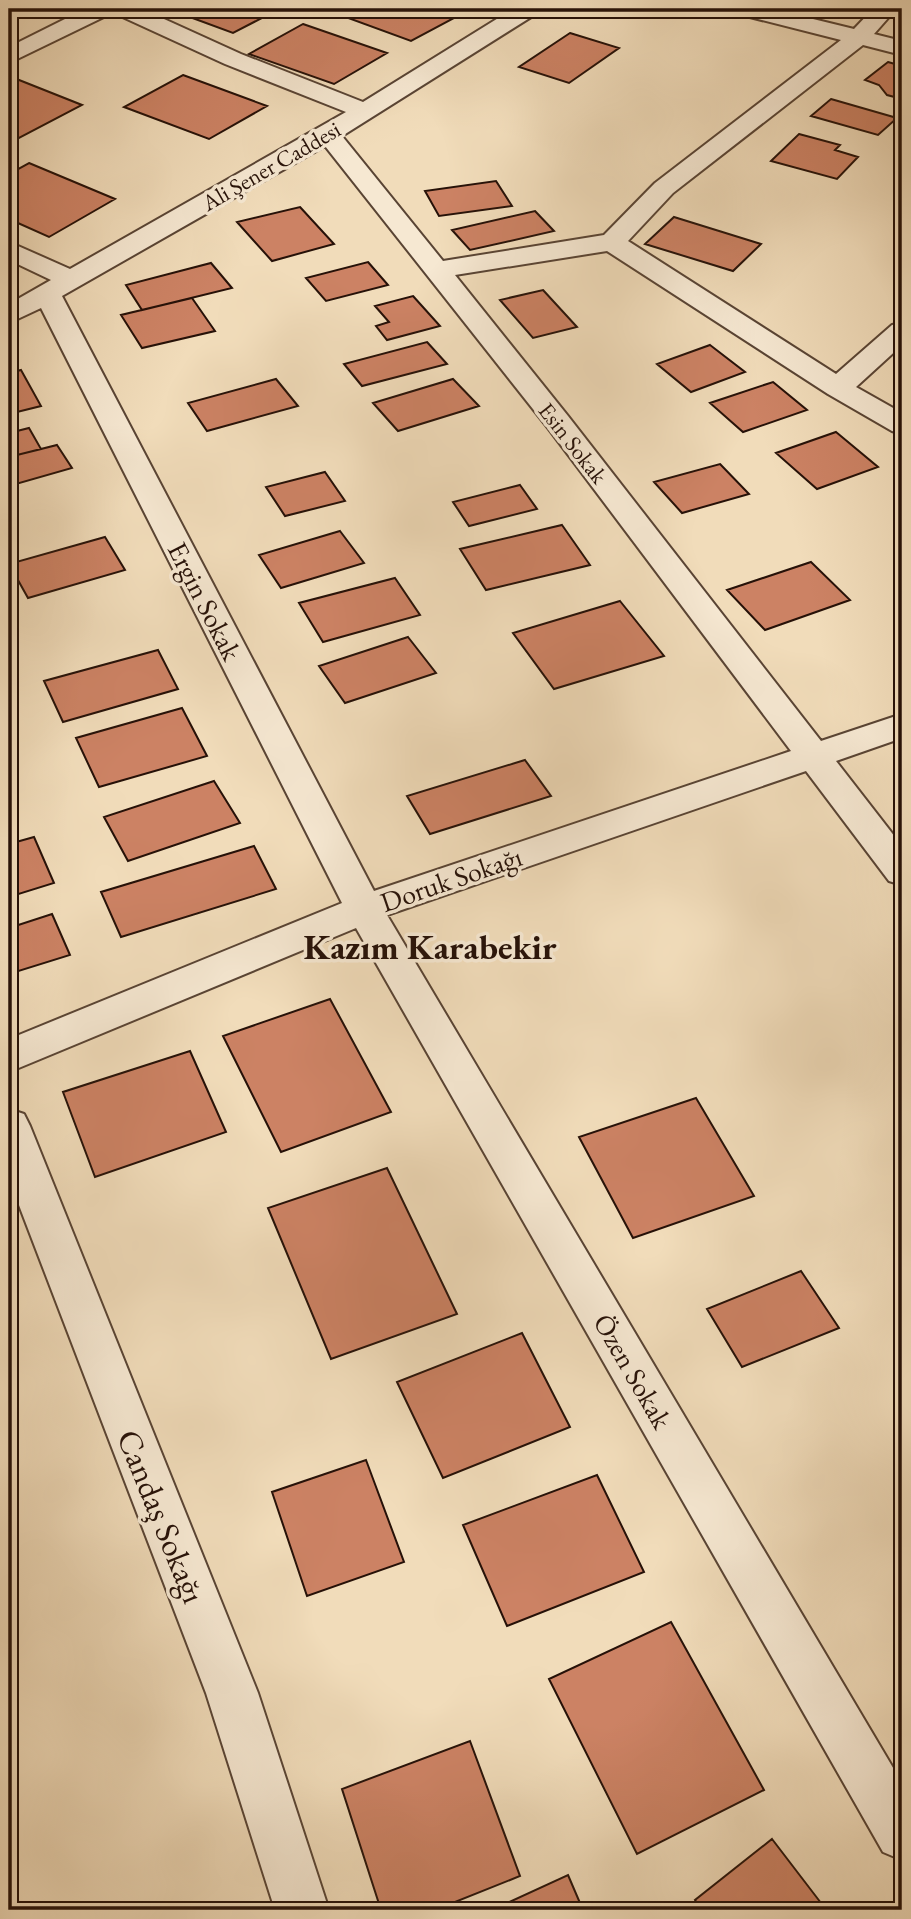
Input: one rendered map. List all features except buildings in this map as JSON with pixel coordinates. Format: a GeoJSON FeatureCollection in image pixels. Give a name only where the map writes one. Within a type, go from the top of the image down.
{"type":"FeatureCollection","features":[{"type":"Feature","properties":{"kind":"street"},"geometry":{"type":"LineString","coordinates":[[9,56],[102,9]]}},
{"type":"Feature","properties":{"kind":"street"},"geometry":{"type":"LineString","coordinates":[[124,9],[233,59],[364,111]]}},
{"type":"Feature","properties":{"kind":"street","name":"Ali Şener Caddesi"},"geometry":{"type":"LineString","coordinates":[[9,315],[328,134],[528,9]]}},
{"type":"Feature","properties":{"kind":"street"},"geometry":{"type":"LineString","coordinates":[[746,9],[902,48]]}},
{"type":"Feature","properties":{"kind":"street"},"geometry":{"type":"LineString","coordinates":[[436,270],[611,242],[664,188],[859,37],[885,9]]}},
{"type":"Feature","properties":{"kind":"street","name":"Esin Sokak"},"geometry":{"type":"LineString","coordinates":[[328,134],[558,422],[902,872]]}},
{"type":"Feature","properties":{"kind":"street"},"geometry":{"type":"LineString","coordinates":[[611,242],[838,388],[902,425]]}},
{"type":"Feature","properties":{"kind":"street"},"geometry":{"type":"LineString","coordinates":[[9,250],[59,287]]}},
{"type":"Feature","properties":{"kind":"street","name":"Ergin Sokak"},"geometry":{"type":"LineString","coordinates":[[59,287],[364,909]]}},
{"type":"Feature","properties":{"kind":"street"},"geometry":{"type":"LineString","coordinates":[[838,388],[902,331]]}},
{"type":"Feature","properties":{"kind":"street","name":"Doruk Sokağı"},"geometry":{"type":"LineString","coordinates":[[9,1056],[364,909],[902,726]]}},
{"type":"Feature","properties":{"kind":"street","name":"Özen Sokak"},"geometry":{"type":"LineString","coordinates":[[364,909],[902,1833]]}},
{"type":"Feature","properties":{"kind":"street","name":"Candaş Sokağı"},"geometry":{"type":"LineString","coordinates":[[9,1126],[232,1693],[302,1910]]}},
{"type":"Feature","properties":{"kind":"district","name":"Kazım Karabekir"},"geometry":{"type":"Point","coordinates":[430,947]}}]}
